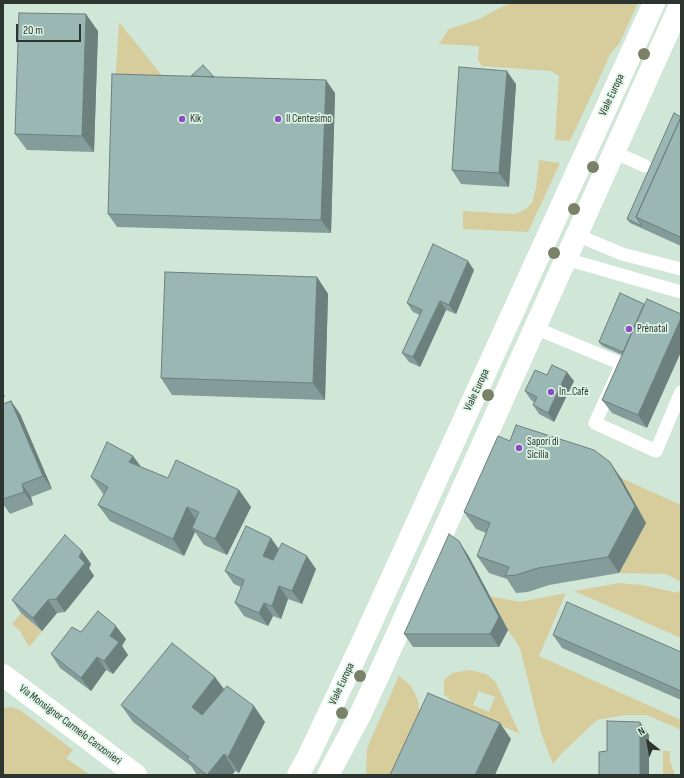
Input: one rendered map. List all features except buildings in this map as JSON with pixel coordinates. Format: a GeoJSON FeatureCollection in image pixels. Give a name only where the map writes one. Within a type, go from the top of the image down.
{"type":"FeatureCollection","features":[{"type":"Feature","properties":{"kind":"main road","name":"Viale Europa"},"geometry":{"type":"LineString","coordinates":[[298,775],[358,650],[654,3]]}},
{"type":"Feature","properties":{"kind":"main road"},"geometry":{"type":"LineString","coordinates":[[328,775],[378,676],[681,3]]}},
{"type":"Feature","properties":{"kind":"main road","name":"Via Monsignor Carmelo Canzonieri"},"geometry":{"type":"LineString","coordinates":[[3,675],[136,775]]}},
{"type":"Feature","properties":{"kind":"lane"},"geometry":{"type":"LineString","coordinates":[[614,152],[645,166]]}},
{"type":"Feature","properties":{"kind":"lane"},"geometry":{"type":"LineString","coordinates":[[577,235],[622,254],[681,269]]}},
{"type":"Feature","properties":{"kind":"lane"},"geometry":{"type":"LineString","coordinates":[[566,259],[585,266],[681,292]]}},
{"type":"Feature","properties":{"kind":"lane"},"geometry":{"type":"LineString","coordinates":[[535,328],[622,364],[596,423],[656,451],[681,392]]}},
{"type":"Feature","properties":{"kind":"shaded area"},"geometry":{"type":"Polygon","coordinates":[[[510,3],[638,3],[619,44],[611,53],[570,141],[555,140],[559,76],[551,71],[482,66],[478,60],[479,46],[439,44],[449,29],[477,20],[510,3]]]}},
{"type":"Feature","properties":{"kind":"shaded area"},"geometry":{"type":"Polygon","coordinates":[[[119,22],[172,88],[113,118],[119,22]]]}},
{"type":"Feature","properties":{"kind":"shaded area"},"geometry":{"type":"Polygon","coordinates":[[[539,160],[560,163],[528,232],[463,229],[463,211],[515,214],[526,209],[532,203],[536,188],[539,160]]]}},
{"type":"Feature","properties":{"kind":"shaded area"},"geometry":{"type":"Polygon","coordinates":[[[621,478],[681,505],[681,582],[666,574],[619,573],[646,523],[621,478]]]}},
{"type":"Feature","properties":{"kind":"shaded area"},"geometry":{"type":"Polygon","coordinates":[[[619,583],[642,585],[678,593],[681,588],[681,638],[574,591],[619,583]]]}},
{"type":"Feature","properties":{"kind":"shaded area"},"geometry":{"type":"Polygon","coordinates":[[[566,593],[539,656],[681,720],[681,730],[647,715],[625,715],[597,720],[562,753],[553,764],[541,733],[520,648],[508,630],[490,596],[520,602],[566,593]]]}},
{"type":"Feature","properties":{"kind":"shaded area"},"geometry":{"type":"Polygon","coordinates":[[[21,613],[42,631],[29,647],[20,631],[12,624],[21,613]]]}},
{"type":"Feature","properties":{"kind":"shaded area"},"geometry":{"type":"Polygon","coordinates":[[[470,670],[486,674],[495,681],[520,734],[455,705],[444,694],[444,680],[452,673],[470,670]],[[479,691],[473,705],[489,712],[495,697],[479,691]]]}},
{"type":"Feature","properties":{"kind":"shaded area"},"geometry":{"type":"Polygon","coordinates":[[[399,676],[411,686],[418,700],[420,719],[393,775],[366,775],[367,748],[399,676]]]}},
{"type":"Feature","properties":{"kind":"shaded area"},"geometry":{"type":"Polygon","coordinates":[[[10,707],[20,710],[73,750],[66,758],[90,775],[3,775],[3,708],[10,707]]]}},
{"type":"Feature","properties":{"kind":"shaded area"},"geometry":{"type":"Polygon","coordinates":[[[663,751],[670,751],[670,761],[675,775],[663,775],[663,751]]]}},
{"type":"Feature","properties":{"kind":"place","name":"Kik"},"geometry":{"type":"Point","coordinates":[182,119]}},
{"type":"Feature","properties":{"kind":"place","name":"Il Centesimo"},"geometry":{"type":"Point","coordinates":[278,119]}},
{"type":"Feature","properties":{"kind":"place","name":"Prénatal"},"geometry":{"type":"Point","coordinates":[629,329]}},
{"type":"Feature","properties":{"kind":"place","name":"In...Cafè"},"geometry":{"type":"Point","coordinates":[551,392]}},
{"type":"Feature","properties":{"kind":"place","name":"Sapori di Sicilia"},"geometry":{"type":"Point","coordinates":[519,448]}}]}
